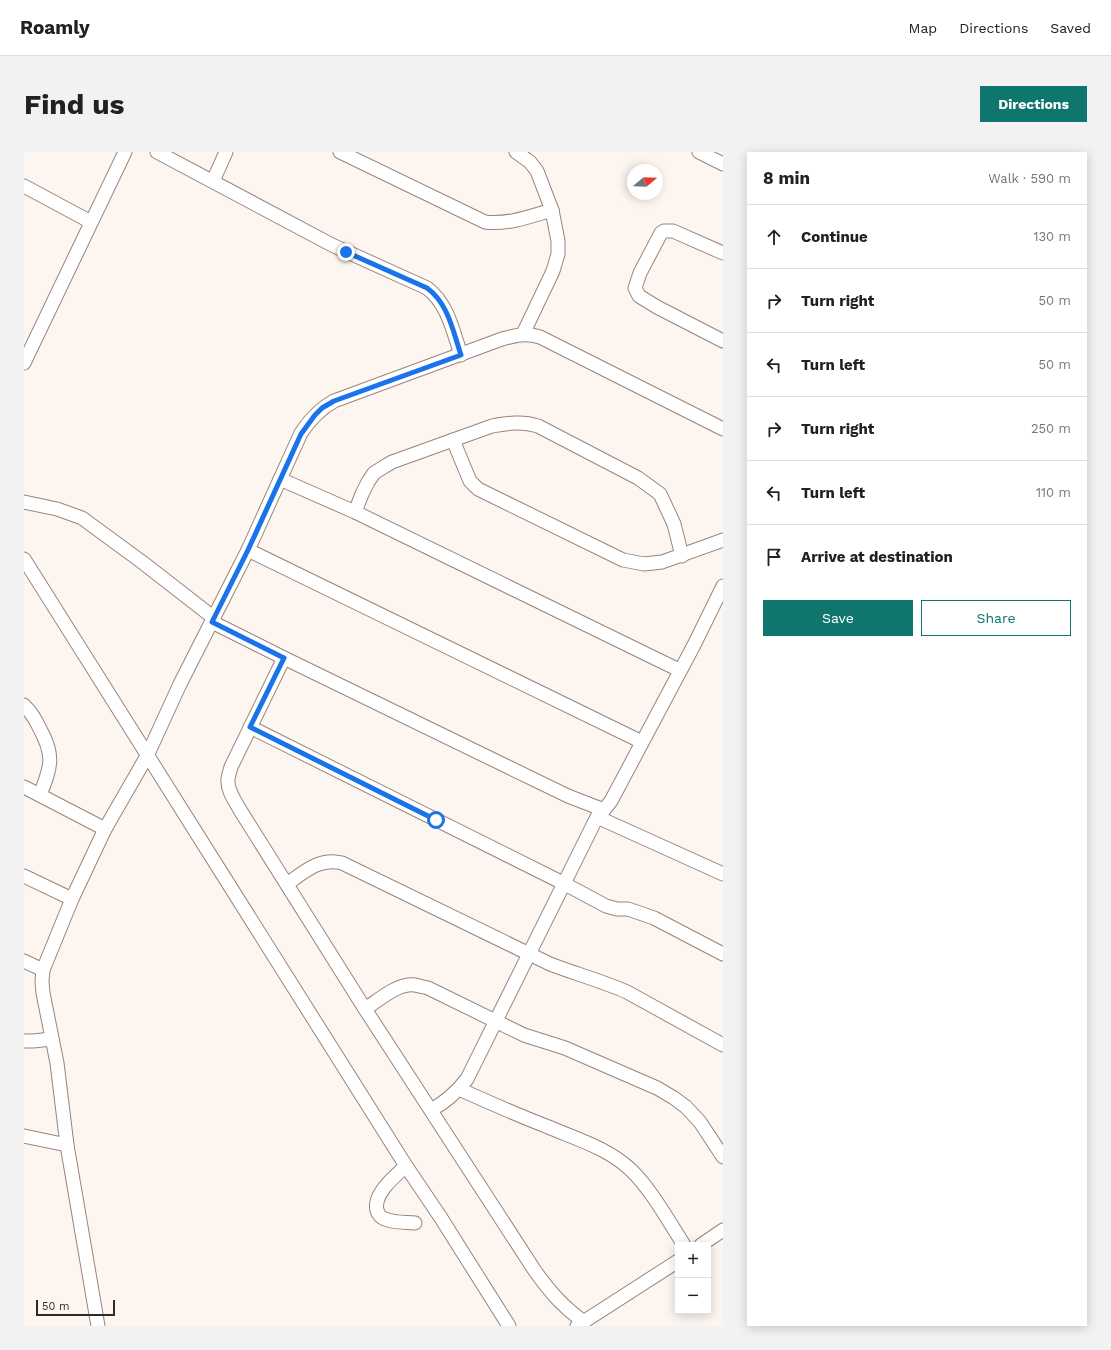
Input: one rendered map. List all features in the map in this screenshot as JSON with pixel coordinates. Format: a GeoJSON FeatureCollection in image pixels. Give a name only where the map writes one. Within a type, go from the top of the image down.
{"type":"FeatureCollection","features":[{"type":"Feature","properties":{"kind":"street"},"geometry":{"type":"LineString","coordinates":[[24,363],[126,152]]}},
{"type":"Feature","properties":{"kind":"street"},"geometry":{"type":"LineString","coordinates":[[156,152],[332,245],[427,288],[436,294],[442,303],[461,355]]}},
{"type":"Feature","properties":{"kind":"street"},"geometry":{"type":"LineString","coordinates":[[213,181],[226,152]]}},
{"type":"Feature","properties":{"kind":"street"},"geometry":{"type":"LineString","coordinates":[[340,152],[485,222],[496,223],[508,221],[552,210]]}},
{"type":"Feature","properties":{"kind":"street"},"geometry":{"type":"LineString","coordinates":[[516,152],[530,162],[537,171],[552,210],[558,241],[558,254],[553,271],[523,334]]}},
{"type":"Feature","properties":{"kind":"street"},"geometry":{"type":"LineString","coordinates":[[699,152],[723,164]]}},
{"type":"Feature","properties":{"kind":"street"},"geometry":{"type":"LineString","coordinates":[[24,186],[91,222]]}},
{"type":"Feature","properties":{"kind":"street"},"geometry":{"type":"LineString","coordinates":[[723,253],[673,231],[664,231],[661,233],[640,273],[635,288],[639,296],[657,308],[723,340]]}},
{"type":"Feature","properties":{"kind":"street"},"geometry":{"type":"LineString","coordinates":[[98,1326],[67,1145],[57,1064],[43,993],[43,970],[72,899],[105,829],[147,756],[180,684],[248,550],[301,434],[308,423],[322,408],[348,395],[502,339],[523,334],[532,334],[723,429]]}},
{"type":"Feature","properties":{"kind":"street"},"geometry":{"type":"LineString","coordinates":[[355,512],[362,494],[374,473],[392,462],[492,426],[528,423],[538,426],[638,478],[660,494],[674,524],[682,556]]}},
{"type":"Feature","properties":{"kind":"street"},"geometry":{"type":"LineString","coordinates":[[453,440],[470,481],[485,494],[623,560],[644,564],[662,562],[723,540]]}},
{"type":"Feature","properties":{"kind":"street"},"geometry":{"type":"LineString","coordinates":[[280,479],[355,512],[679,670]]}},
{"type":"Feature","properties":{"kind":"street"},"geometry":{"type":"LineString","coordinates":[[24,502],[57,509],[82,518],[136,557],[213,620],[284,658],[568,796],[601,814],[723,874]]}},
{"type":"Feature","properties":{"kind":"street"},"geometry":{"type":"LineString","coordinates":[[248,550],[642,742]]}},
{"type":"Feature","properties":{"kind":"street"},"geometry":{"type":"LineString","coordinates":[[24,559],[406,1166],[441,1218],[509,1326]]}},
{"type":"Feature","properties":{"kind":"street"},"geometry":{"type":"LineString","coordinates":[[430,1110],[442,1104],[459,1089],[467,1079],[476,1063],[564,884],[601,814],[611,801],[723,586]]}},
{"type":"Feature","properties":{"kind":"street"},"geometry":{"type":"LineString","coordinates":[[284,658],[231,767],[228,779],[229,787],[240,810],[430,1110],[549,1291],[580,1324],[675,1263]]}},
{"type":"Feature","properties":{"kind":"street"},"geometry":{"type":"LineString","coordinates":[[24,705],[35,720],[49,749],[50,762],[47,778],[40,795]]}},
{"type":"Feature","properties":{"kind":"street"},"geometry":{"type":"LineString","coordinates":[[250,727],[606,906],[617,909],[628,909],[654,918],[723,954]]}},
{"type":"Feature","properties":{"kind":"street"},"geometry":{"type":"LineString","coordinates":[[24,788],[105,829]]}},
{"type":"Feature","properties":{"kind":"street"},"geometry":{"type":"LineString","coordinates":[[287,884],[322,862],[330,861],[342,863],[556,967],[627,992],[723,1045]]}},
{"type":"Feature","properties":{"kind":"street"},"geometry":{"type":"LineString","coordinates":[[24,876],[72,899]]}},
{"type":"Feature","properties":{"kind":"street"},"geometry":{"type":"LineString","coordinates":[[24,961],[43,970]]}},
{"type":"Feature","properties":{"kind":"street"},"geometry":{"type":"LineString","coordinates":[[365,1009],[403,986],[415,985],[428,988],[524,1035],[565,1048],[657,1088],[686,1107],[700,1122],[723,1157]]}},
{"type":"Feature","properties":{"kind":"street"},"geometry":{"type":"LineString","coordinates":[[24,1041],[52,1039]]}},
{"type":"Feature","properties":{"kind":"street"},"geometry":{"type":"LineString","coordinates":[[459,1089],[544,1126],[600,1148],[618,1159],[633,1172],[648,1191],[682,1242]]}},
{"type":"Feature","properties":{"kind":"street"},"geometry":{"type":"LineString","coordinates":[[24,1136],[67,1145]]}},
{"type":"Feature","properties":{"kind":"street"},"geometry":{"type":"LineString","coordinates":[[406,1166],[386,1184],[378,1200],[377,1211],[381,1217],[386,1220],[415,1223]]}},
{"type":"Feature","properties":{"kind":"street"},"geometry":{"type":"LineString","coordinates":[[705,1242],[723,1230]]}},
{"type":"Feature","properties":{"kind":"route"},"geometry":{"type":"LineString","coordinates":[[346,252],[427,288],[436,294],[447,314],[461,355],[334,401],[322,408],[315,415],[301,434],[248,550],[212,622],[284,658],[250,727],[436,820]]}}]}
